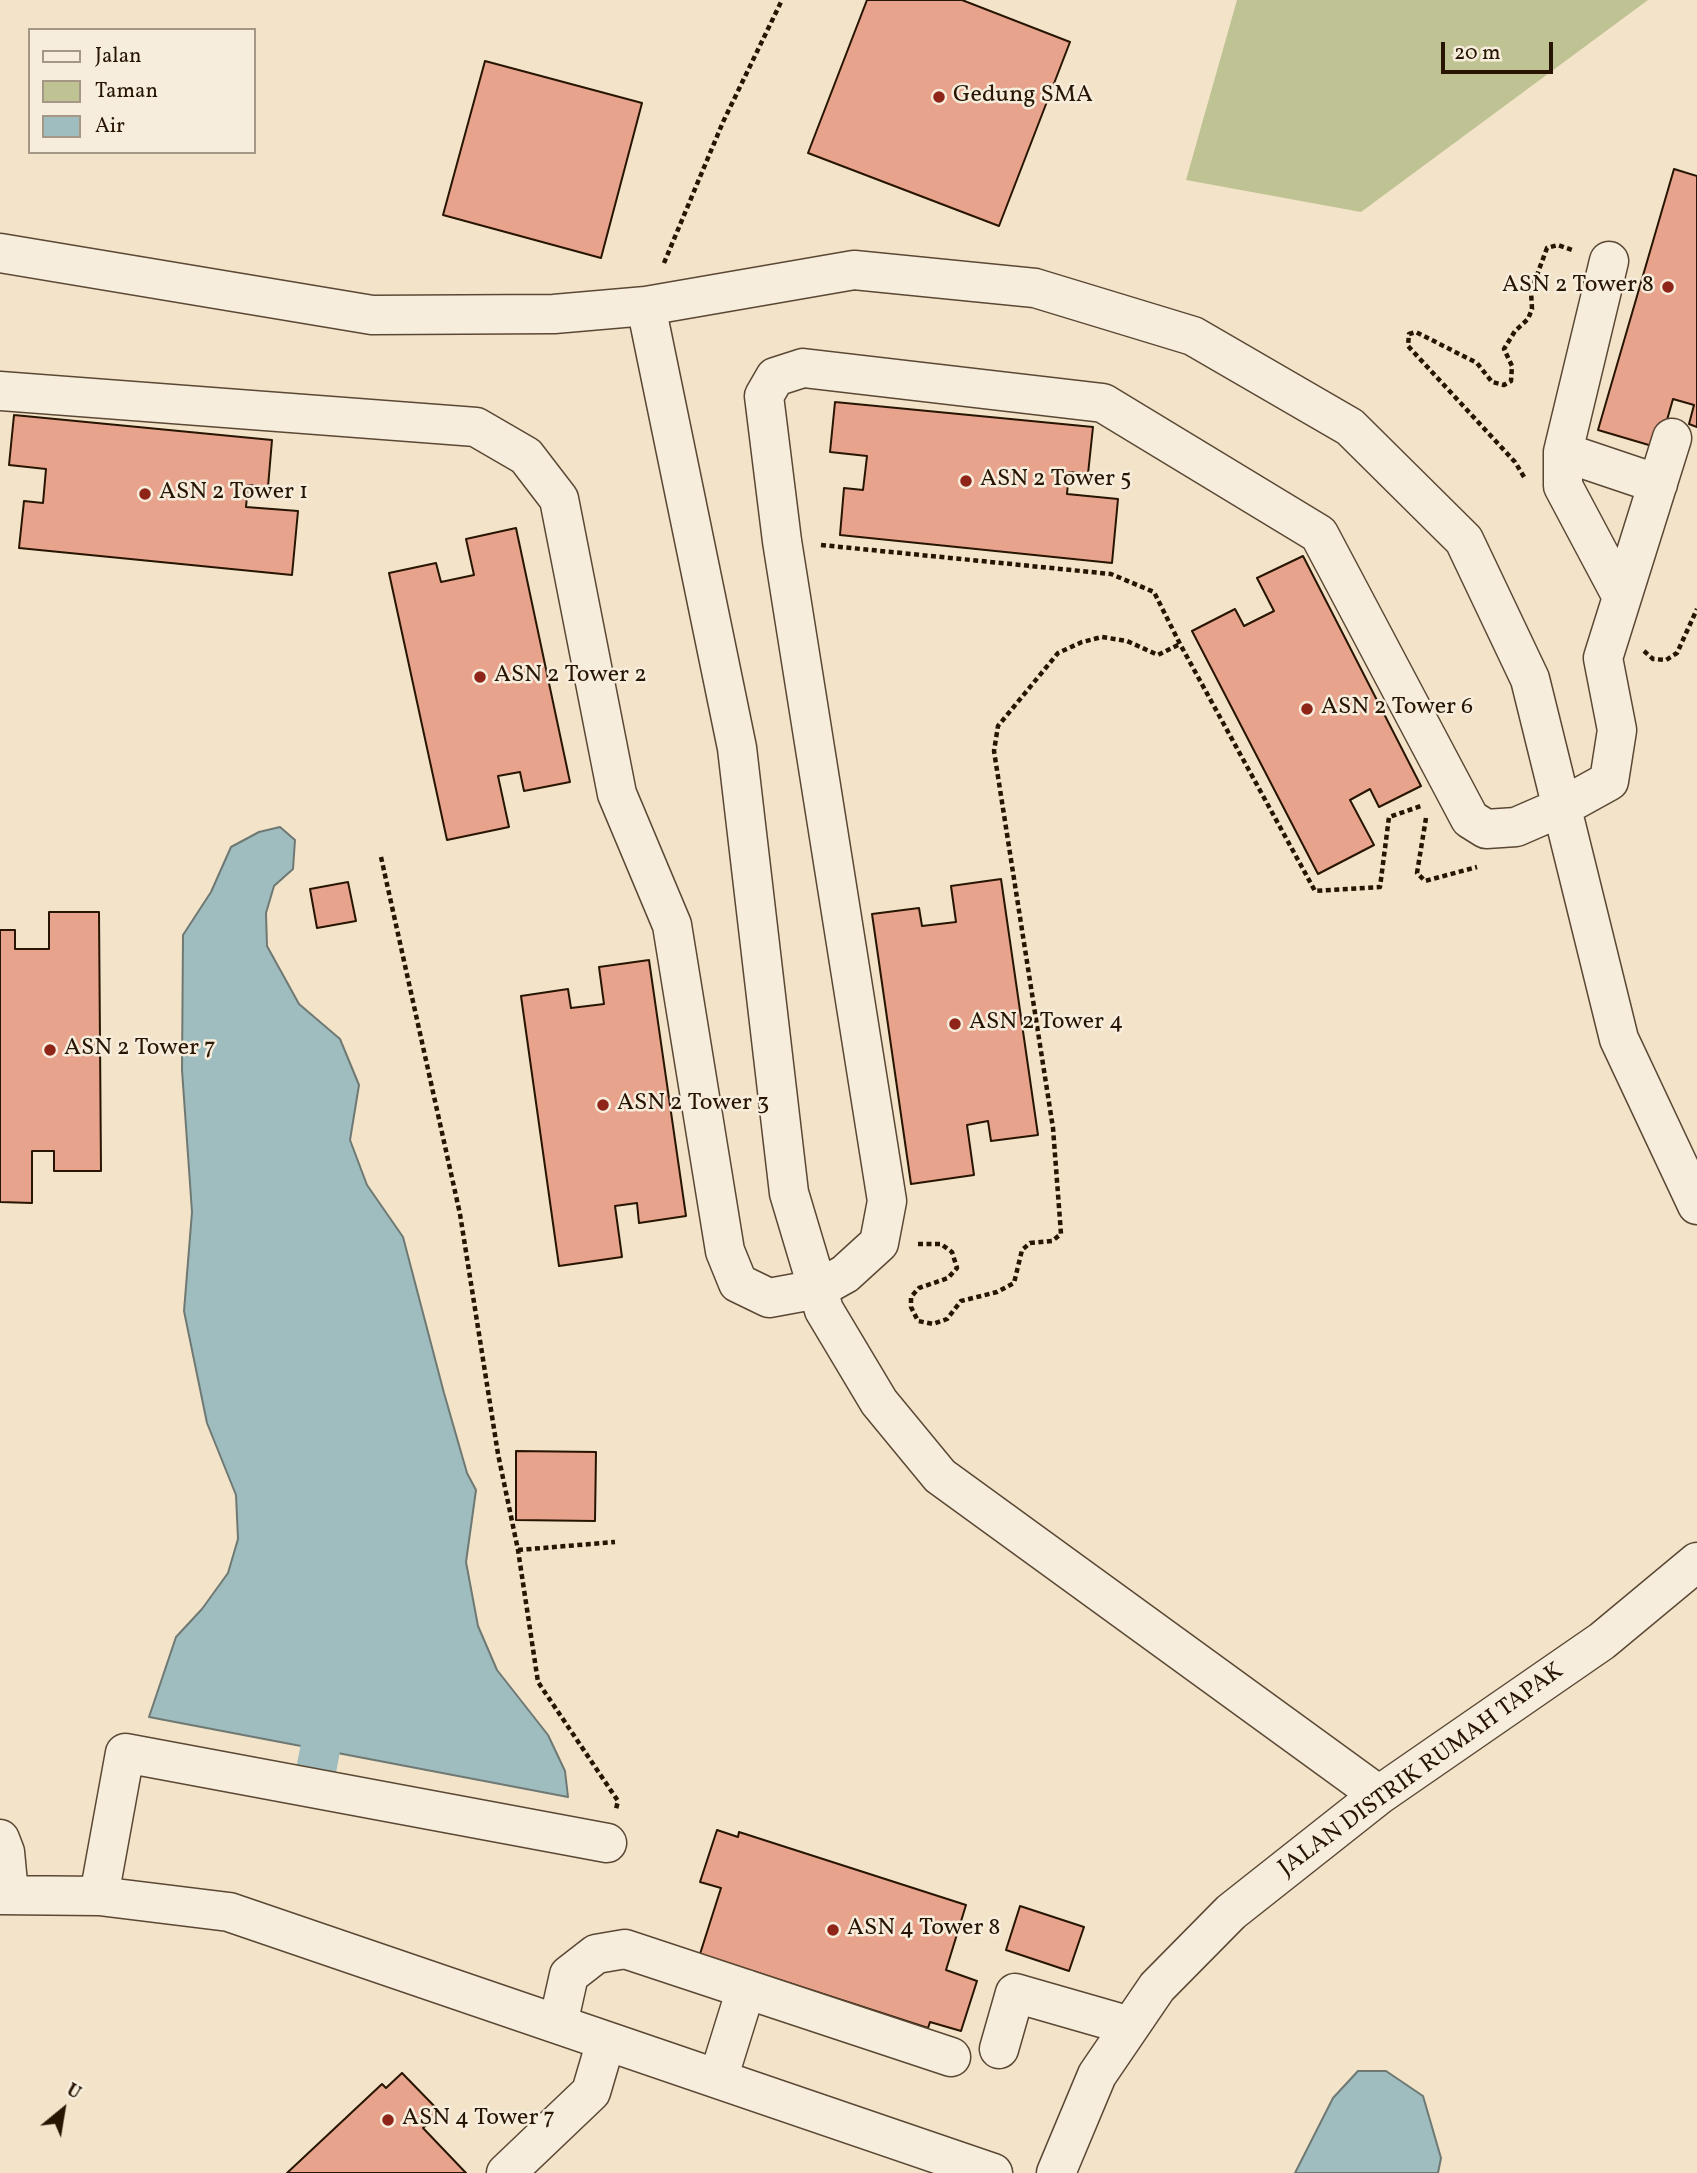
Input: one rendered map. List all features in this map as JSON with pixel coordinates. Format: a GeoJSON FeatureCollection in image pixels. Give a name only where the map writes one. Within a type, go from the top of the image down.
{"type":"FeatureCollection","features":[{"type":"Feature","properties":{"kind":"street"},"geometry":{"type":"LineString","coordinates":[[0,253],[372,315],[554,314],[646,306],[854,270],[1035,288],[1193,336],[1350,426],[1464,540],[1530,679],[1619,1039],[1697,1205]]}},
{"type":"Feature","properties":{"kind":"street"},"geometry":{"type":"LineString","coordinates":[[1609,261],[1563,452],[1563,486],[1618,609]]}},
{"type":"Feature","properties":{"kind":"street"},"geometry":{"type":"LineString","coordinates":[[646,306],[737,748],[789,1193],[824,1310],[879,1402],[940,1476],[1379,1795]]}},
{"type":"Feature","properties":{"kind":"street"},"geometry":{"type":"LineString","coordinates":[[0,391],[476,427],[526,456],[559,499],[617,794],[672,925],[725,1251],[738,1283],[769,1298],[818,1289],[845,1274],[879,1243],[887,1201],[782,541],[764,396],[775,377],[803,368],[1102,404],[1320,534],[1469,819],[1486,829],[1516,827],[1562,807],[1609,781],[1617,730],[1603,658],[1672,438]]}},
{"type":"Feature","properties":{"kind":"street"},"geometry":{"type":"LineString","coordinates":[[1563,452],[1658,484]]}},
{"type":"Feature","properties":{"kind":"street","name":"JALAN DISTRIK RUMAH TAPAK"},"geometry":{"type":"LineString","coordinates":[[1056,2173],[1097,2075],[1157,1987],[1231,1912],[1379,1795],[1602,1641],[1697,1562]]}},
{"type":"Feature","properties":{"kind":"street"},"geometry":{"type":"LineString","coordinates":[[99,1896],[125,1753],[607,1843]]}},
{"type":"Feature","properties":{"kind":"street"},"geometry":{"type":"LineString","coordinates":[[0,1839],[5,1853],[5,1894],[99,1896],[229,1912],[993,2173]]}},
{"type":"Feature","properties":{"kind":"street"},"geometry":{"type":"LineString","coordinates":[[558,2024],[569,1975],[596,1954],[625,1949],[951,2057]]}},
{"type":"Feature","properties":{"kind":"street"},"geometry":{"type":"LineString","coordinates":[[718,2080],[746,1989]]}},
{"type":"Feature","properties":{"kind":"street"},"geometry":{"type":"LineString","coordinates":[[999,2049],[1015,1993],[1130,2026]]}},
{"type":"Feature","properties":{"kind":"street"},"geometry":{"type":"LineString","coordinates":[[506,2173],[591,2092],[606,2041]]}},
{"type":"Feature","properties":{"kind":"path"},"geometry":{"type":"LineString","coordinates":[[646,306],[723,122],[782,0]]}},
{"type":"Feature","properties":{"kind":"path"},"geometry":{"type":"LineString","coordinates":[[1529,485],[1515,462],[1408,346],[1409,334],[1416,332],[1477,363],[1492,382],[1504,385],[1511,381],[1512,366],[1504,349],[1515,331],[1528,319],[1532,309],[1531,291],[1547,248],[1558,245],[1609,261]]}},
{"type":"Feature","properties":{"kind":"path"},"geometry":{"type":"LineString","coordinates":[[782,541],[1111,574],[1154,592],[1315,891],[1380,887],[1389,817],[1420,805],[1427,809],[1417,873],[1425,881],[1487,866]]}},
{"type":"Feature","properties":{"kind":"path"},"geometry":{"type":"LineString","coordinates":[[1618,609],[1653,659],[1666,660],[1677,653],[1697,609]]}},
{"type":"Feature","properties":{"kind":"path"},"geometry":{"type":"LineString","coordinates":[[879,1243],[941,1244],[952,1252],[957,1268],[948,1278],[919,1287],[911,1297],[911,1307],[918,1321],[933,1324],[947,1320],[961,1301],[998,1292],[1014,1283],[1022,1250],[1030,1242],[1052,1241],[1061,1234],[1053,1128],[994,751],[998,726],[1058,653],[1082,642],[1102,637],[1127,641],[1158,655],[1180,644]]}},
{"type":"Feature","properties":{"kind":"path"},"geometry":{"type":"LineString","coordinates":[[381,857],[460,1214],[538,1682],[618,1801],[607,1843]]}},
{"type":"Feature","properties":{"kind":"path"},"geometry":{"type":"LineString","coordinates":[[518,1550],[615,1542]]}},
{"type":"Feature","properties":{"kind":"green space"},"geometry":{"type":"Polygon","coordinates":[[[1237,0],[1648,0],[1361,212],[1186,180],[1237,0]]]}},
{"type":"Feature","properties":{"kind":"water"},"geometry":{"type":"Polygon","coordinates":[[[280,827],[295,840],[293,869],[274,886],[266,913],[267,946],[299,1004],[340,1039],[359,1085],[350,1140],[367,1185],[403,1237],[467,1473],[476,1490],[466,1562],[478,1626],[497,1670],[548,1735],[565,1771],[568,1797],[149,1717],[176,1637],[202,1609],[228,1573],[238,1539],[236,1495],[207,1423],[184,1311],[192,1212],[182,1070],[183,935],[211,892],[231,847],[259,832],[280,827]]]}},
{"type":"Feature","properties":{"kind":"water"},"geometry":{"type":"Polygon","coordinates":[[[1358,2071],[1386,2071],[1423,2096],[1441,2158],[1438,2173],[1295,2173],[1333,2098],[1358,2071]]]}},
{"type":"Feature","properties":{"kind":"building","name":"Gedung SMA"},"geometry":{"type":"Polygon","coordinates":[[[867,0],[962,0],[1070,42],[999,226],[808,153],[867,0]]]}},
{"type":"Feature","properties":{"kind":"building"},"geometry":{"type":"Polygon","coordinates":[[[485,61],[642,103],[601,258],[443,215],[485,61]]]}},
{"type":"Feature","properties":{"kind":"building","name":"ASN 2 Tower 8"},"geometry":{"type":"Polygon","coordinates":[[[1674,169],[1697,176],[1697,427],[1689,424],[1694,405],[1673,399],[1659,448],[1598,430],[1674,169]]]}},
{"type":"Feature","properties":{"kind":"building","name":"ASN 2 Tower 5"},"geometry":{"type":"Polygon","coordinates":[[[835,402],[1093,427],[1088,474],[1069,472],[1067,494],[1118,499],[1112,563],[840,535],[844,488],[863,490],[867,456],[830,452],[835,402]]]}},
{"type":"Feature","properties":{"kind":"building","name":"ASN 2 Tower 1"},"geometry":{"type":"Polygon","coordinates":[[[14,415],[272,440],[268,487],[248,485],[246,507],[298,511],[292,575],[19,548],[24,501],[43,503],[46,469],[9,465],[14,415]]]}},
{"type":"Feature","properties":{"kind":"building","name":"ASN 2 Tower 2"},"geometry":{"type":"Polygon","coordinates":[[[516,528],[570,782],[524,791],[520,772],[498,776],[509,827],[447,840],[389,573],[436,563],[441,582],[474,575],[466,539],[516,528]]]}},
{"type":"Feature","properties":{"kind":"building","name":"ASN 2 Tower 6"},"geometry":{"type":"Polygon","coordinates":[[[1303,556],[1421,786],[1379,807],[1370,789],[1350,800],[1374,845],[1318,874],[1192,631],[1235,609],[1244,626],[1274,611],[1257,578],[1303,556]]]}},
{"type":"Feature","properties":{"kind":"building","name":"ASN 2 Tower 4"},"geometry":{"type":"Polygon","coordinates":[[[1001,879],[1038,1135],[991,1141],[988,1121],[967,1125],[974,1175],[911,1184],[872,914],[919,908],[922,926],[956,922],[951,886],[1001,879]]]}},
{"type":"Feature","properties":{"kind":"building"},"geometry":{"type":"Polygon","coordinates":[[[348,882],[356,921],[317,928],[310,889],[348,882]]]}},
{"type":"Feature","properties":{"kind":"building","name":"ASN 2 Tower 7"},"geometry":{"type":"Polygon","coordinates":[[[49,912],[99,912],[101,1171],[54,1171],[54,1151],[32,1151],[32,1203],[0,1202],[0,930],[15,930],[15,949],[49,949],[49,912]]]}},
{"type":"Feature","properties":{"kind":"building","name":"ASN 2 Tower 3"},"geometry":{"type":"Polygon","coordinates":[[[649,960],[686,1216],[639,1223],[637,1203],[615,1206],[622,1257],[559,1266],[521,996],[568,989],[571,1008],[604,1004],[599,967],[649,960]]]}},
{"type":"Feature","properties":{"kind":"building"},"geometry":{"type":"Polygon","coordinates":[[[516,1451],[596,1452],[595,1521],[516,1520],[516,1451]]]}},
{"type":"Feature","properties":{"kind":"building","name":"ASN 4 Tower 8"},"geometry":{"type":"Polygon","coordinates":[[[717,1830],[738,1837],[739,1832],[966,1905],[946,1970],[977,1981],[961,2031],[930,2022],[928,2028],[700,1954],[721,1888],[700,1882],[717,1830]]]}},
{"type":"Feature","properties":{"kind":"building"},"geometry":{"type":"Polygon","coordinates":[[[1020,1906],[1084,1927],[1069,1971],[1006,1950],[1020,1906]]]}},
{"type":"Feature","properties":{"kind":"building","name":"ASN 4 Tower 7"},"geometry":{"type":"Polygon","coordinates":[[[402,2073],[440,2112],[423,2128],[466,2173],[287,2173],[382,2084],[386,2088],[402,2073]]]}},
{"type":"Feature","properties":{"kind":"waterway"},"geometry":{"type":"LineString","coordinates":[[315,1776],[320,1750]]}},
{"type":"Feature","properties":{"kind":"place","name":"Gedung SMA"},"geometry":{"type":"Point","coordinates":[939,97]}},
{"type":"Feature","properties":{"kind":"place","name":"ASN 2 Tower 8"},"geometry":{"type":"Point","coordinates":[1668,287]}},
{"type":"Feature","properties":{"kind":"place","name":"ASN 2 Tower 5"},"geometry":{"type":"Point","coordinates":[966,481]}},
{"type":"Feature","properties":{"kind":"place","name":"ASN 2 Tower 1"},"geometry":{"type":"Point","coordinates":[145,494]}},
{"type":"Feature","properties":{"kind":"place","name":"ASN 2 Tower 2"},"geometry":{"type":"Point","coordinates":[480,677]}},
{"type":"Feature","properties":{"kind":"place","name":"ASN 2 Tower 6"},"geometry":{"type":"Point","coordinates":[1307,709]}},
{"type":"Feature","properties":{"kind":"place","name":"ASN 2 Tower 4"},"geometry":{"type":"Point","coordinates":[955,1024]}},
{"type":"Feature","properties":{"kind":"place","name":"ASN 2 Tower 7"},"geometry":{"type":"Point","coordinates":[50,1050]}},
{"type":"Feature","properties":{"kind":"place","name":"ASN 2 Tower 3"},"geometry":{"type":"Point","coordinates":[603,1105]}},
{"type":"Feature","properties":{"kind":"place","name":"ASN 4 Tower 8"},"geometry":{"type":"Point","coordinates":[833,1930]}},
{"type":"Feature","properties":{"kind":"place","name":"ASN 4 Tower 7"},"geometry":{"type":"Point","coordinates":[388,2120]}}]}
